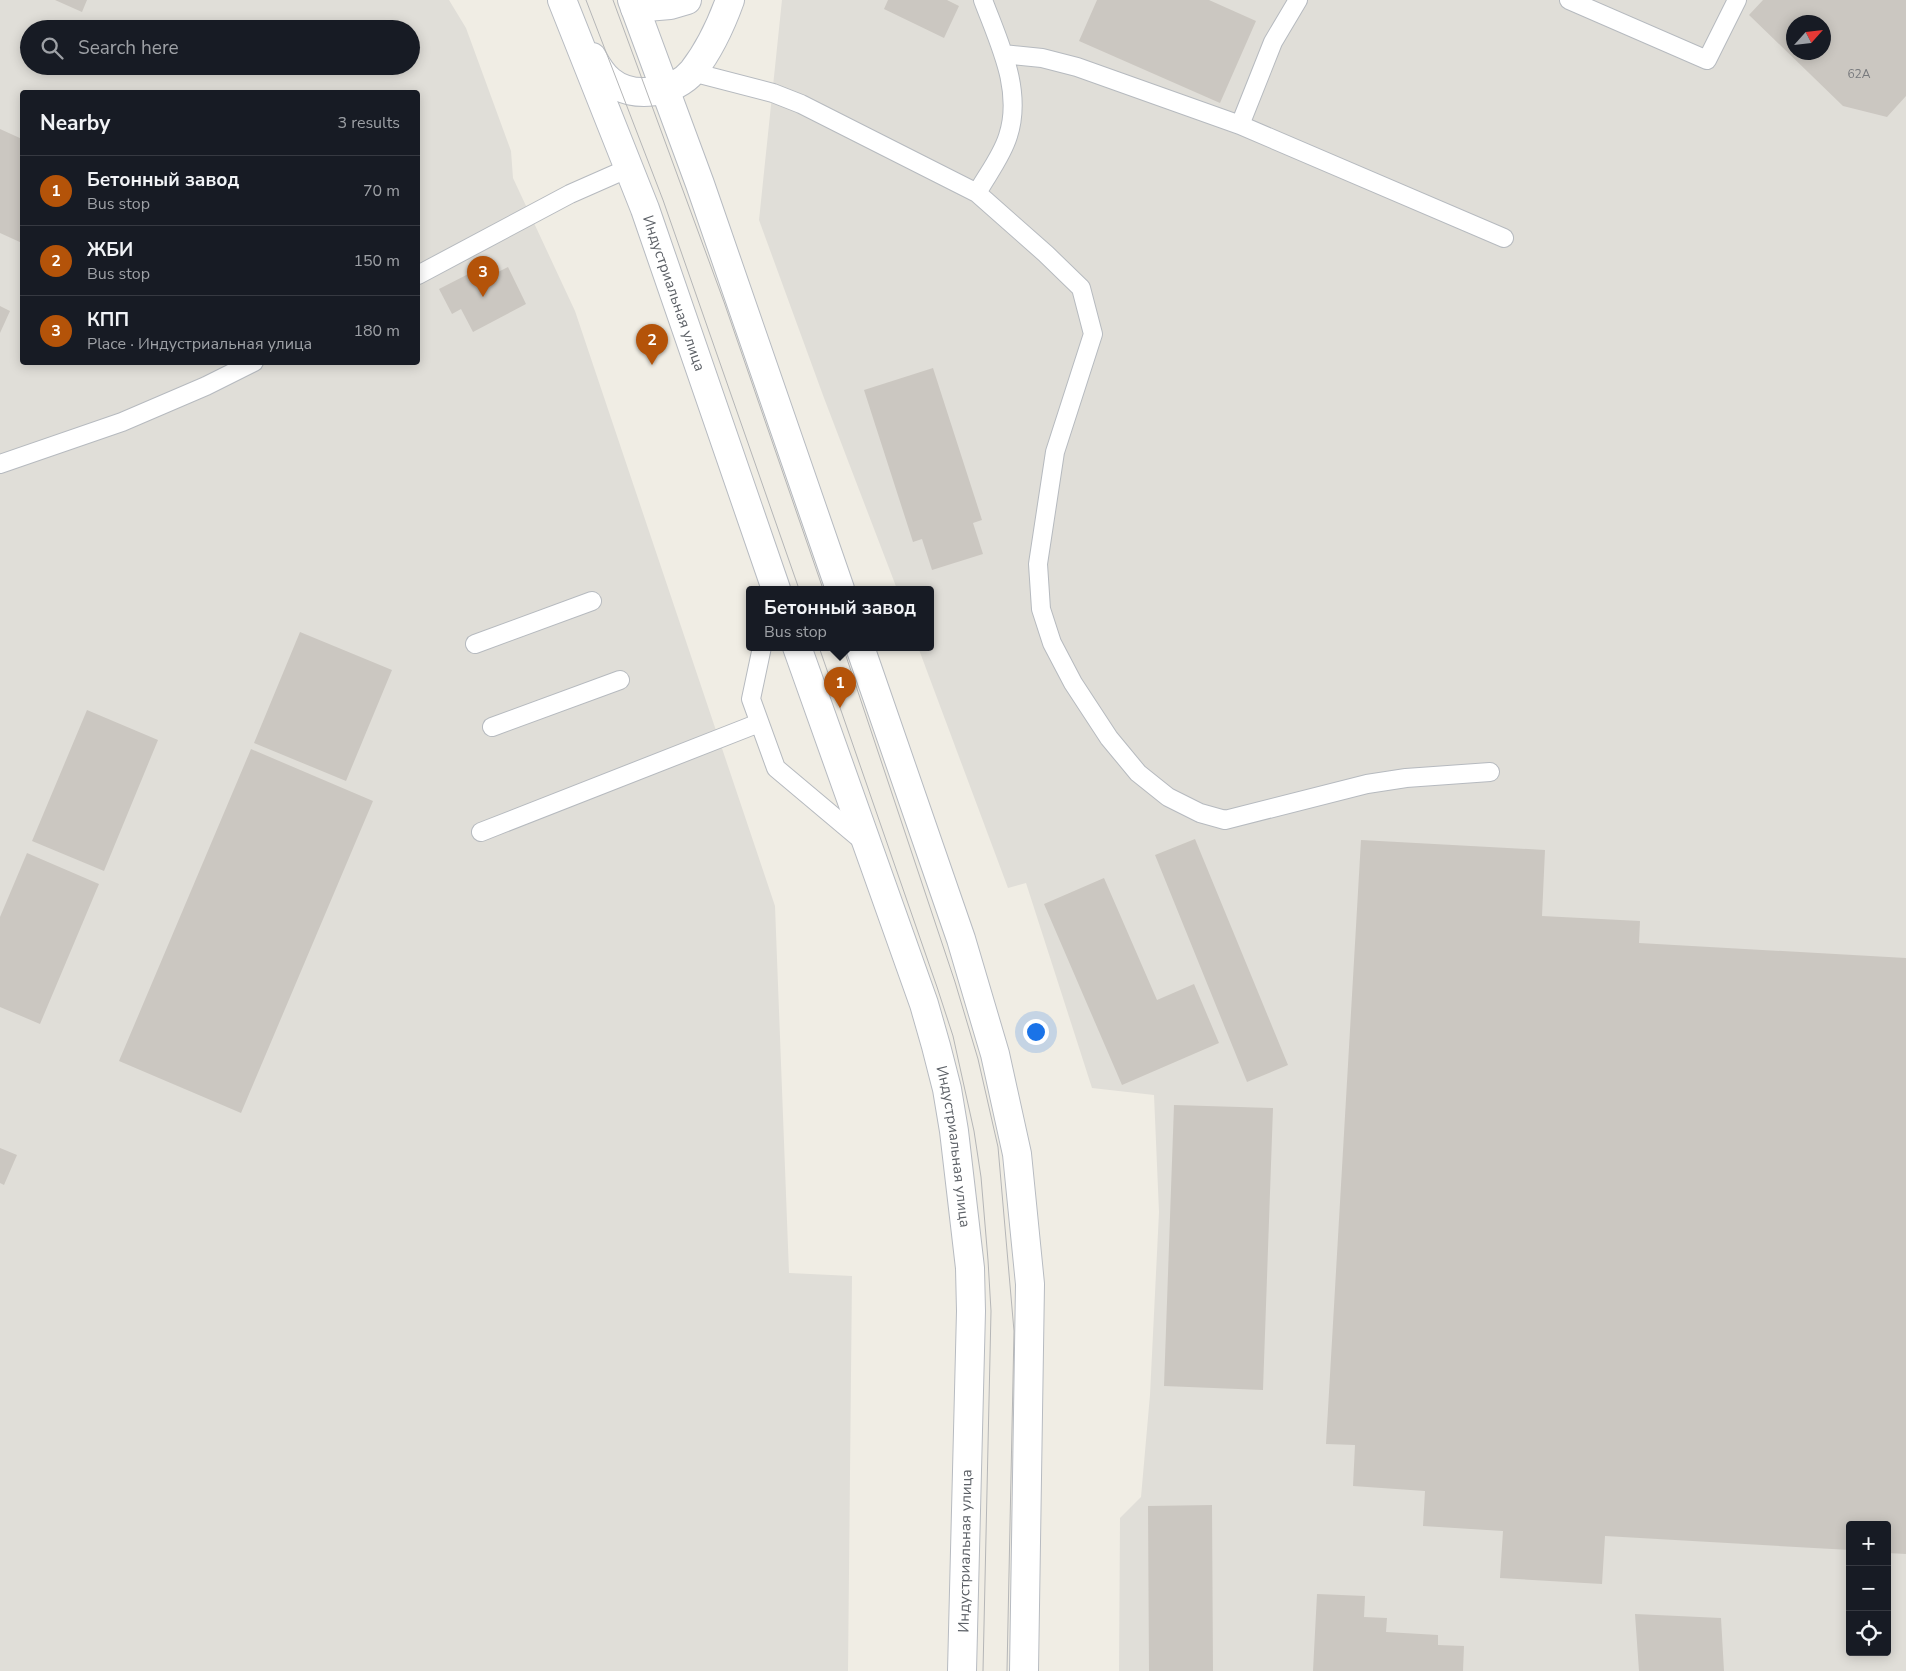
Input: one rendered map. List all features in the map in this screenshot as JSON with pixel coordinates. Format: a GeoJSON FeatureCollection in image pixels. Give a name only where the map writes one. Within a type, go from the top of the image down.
{"type":"FeatureCollection","features":[{"type":"Feature","properties":{"kind":"main road"},"geometry":{"type":"LineString","coordinates":[[687,0],[670,5],[634,4],[706,203],[839,586]]}},
{"type":"Feature","properties":{"kind":"main road"},"geometry":{"type":"LineString","coordinates":[[563,4],[597,66],[611,82],[626,90],[636,92],[665,89],[679,82],[692,72],[708,50],[719,29],[730,0]]}},
{"type":"Feature","properties":{"kind":"main road","name":"Индустриальная улица"},"geometry":{"type":"LineString","coordinates":[[563,4],[645,209],[774,586]]}},
{"type":"Feature","properties":{"kind":"main road","name":"Индустриальная улица"},"geometry":{"type":"LineString","coordinates":[[798,651],[924,1004],[936,1046],[951,1114],[970,1268],[971,1311],[962,1671]]}},
{"type":"Feature","properties":{"kind":"main road"},"geometry":{"type":"LineString","coordinates":[[861,651],[961,939],[995,1054],[1016,1154],[1030,1284],[1024,1671]]}},
{"type":"Feature","properties":{"kind":"lane"},"geometry":{"type":"LineString","coordinates":[[977,193],[1008,137],[1013,112],[1012,88],[1003,54],[983,0]]}},
{"type":"Feature","properties":{"kind":"lane"},"geometry":{"type":"LineString","coordinates":[[1240,125],[1273,42],[1298,0]]}},
{"type":"Feature","properties":{"kind":"lane"},"geometry":{"type":"LineString","coordinates":[[1569,0],[1706,60],[1737,0]]}},
{"type":"Feature","properties":{"kind":"lane"},"geometry":{"type":"LineString","coordinates":[[1003,54],[1042,58],[1077,67],[1240,125],[1504,238]]}},
{"type":"Feature","properties":{"kind":"lane"},"geometry":{"type":"LineString","coordinates":[[692,72],[773,93],[802,104],[977,193],[1081,288],[1093,334],[1055,452],[1038,564],[1041,609],[1052,643],[1073,683],[1108,738],[1138,774],[1168,797],[1200,813],[1225,820],[1367,784],[1406,778],[1490,772]]}},
{"type":"Feature","properties":{"kind":"lane"},"geometry":{"type":"LineString","coordinates":[[420,274],[562,198],[629,168]]}},
{"type":"Feature","properties":{"kind":"lane"},"geometry":{"type":"LineString","coordinates":[[0,464],[122,422],[206,386],[248,365]]}},
{"type":"Feature","properties":{"kind":"lane"},"geometry":{"type":"LineString","coordinates":[[475,644],[592,601]]}},
{"type":"Feature","properties":{"kind":"lane"},"geometry":{"type":"LineString","coordinates":[[761,651],[751,699],[776,768],[868,845]]}},
{"type":"Feature","properties":{"kind":"lane"},"geometry":{"type":"LineString","coordinates":[[492,727],[620,680]]}},
{"type":"Feature","properties":{"kind":"lane"},"geometry":{"type":"LineString","coordinates":[[481,832],[759,724]]}},
{"type":"Feature","properties":{"kind":"shaded area"},"geometry":{"type":"Polygon","coordinates":[[[0,0],[449,0],[466,28],[511,151],[513,178],[575,311],[775,906],[789,1273],[852,1276],[848,1671],[0,1671],[0,0]]]}},
{"type":"Feature","properties":{"kind":"shaded area"},"geometry":{"type":"Polygon","coordinates":[[[782,0],[1906,0],[1906,1671],[1119,1671],[1120,1518],[1141,1497],[1150,1395],[1159,1212],[1154,1095],[1092,1088],[1026,883],[1008,888],[919,651],[934,651],[934,586],[896,586],[759,220],[782,0]]]}},
{"type":"Feature","properties":{"kind":"building"},"geometry":{"type":"Polygon","coordinates":[[[55,0],[87,0],[82,12],[55,0]]]}},
{"type":"Feature","properties":{"kind":"building"},"geometry":{"type":"Polygon","coordinates":[[[888,0],[947,0],[959,6],[944,38],[884,9],[888,0]]]}},
{"type":"Feature","properties":{"kind":"building"},"geometry":{"type":"Polygon","coordinates":[[[1097,0],[1209,0],[1256,21],[1220,103],[1079,41],[1097,0]]]}},
{"type":"Feature","properties":{"kind":"building"},"geometry":{"type":"Polygon","coordinates":[[[1763,0],[1906,0],[1906,96],[1887,117],[1843,106],[1795,60],[1831,60],[1831,15],[1786,15],[1786,51],[1749,15],[1763,0]]]}},
{"type":"Feature","properties":{"kind":"building"},"geometry":{"type":"Polygon","coordinates":[[[0,129],[20,138],[20,242],[0,233],[0,129]]]}},
{"type":"Feature","properties":{"kind":"building"},"geometry":{"type":"Polygon","coordinates":[[[484,266],[490,276],[508,267],[526,304],[473,332],[461,309],[452,314],[439,289],[484,266]]]}},
{"type":"Feature","properties":{"kind":"building"},"geometry":{"type":"Polygon","coordinates":[[[0,306],[10,311],[0,333],[0,306]]]}},
{"type":"Feature","properties":{"kind":"building"},"geometry":{"type":"Polygon","coordinates":[[[933,368],[982,520],[973,523],[983,554],[932,570],[922,539],[913,542],[864,390],[933,368]]]}},
{"type":"Feature","properties":{"kind":"building"},"geometry":{"type":"Polygon","coordinates":[[[300,632],[392,670],[346,781],[254,743],[300,632]]]}},
{"type":"Feature","properties":{"kind":"building"},"geometry":{"type":"Polygon","coordinates":[[[87,710],[158,740],[104,871],[32,841],[87,710]]]}},
{"type":"Feature","properties":{"kind":"building"},"geometry":{"type":"Polygon","coordinates":[[[251,749],[373,801],[241,1113],[119,1061],[251,749]]]}},
{"type":"Feature","properties":{"kind":"building"},"geometry":{"type":"Polygon","coordinates":[[[1195,839],[1288,1065],[1247,1082],[1155,855],[1195,839]]]}},
{"type":"Feature","properties":{"kind":"building"},"geometry":{"type":"Polygon","coordinates":[[[1361,840],[1545,850],[1542,916],[1640,921],[1639,943],[1906,958],[1906,1554],[1891,1553],[1891,1521],[1846,1521],[1846,1550],[1605,1536],[1602,1584],[1500,1578],[1503,1531],[1423,1526],[1425,1491],[1353,1486],[1355,1445],[1326,1444],[1361,840]]]}},
{"type":"Feature","properties":{"kind":"building"},"geometry":{"type":"Polygon","coordinates":[[[27,853],[99,884],[40,1024],[0,1007],[0,917],[27,853]]]}},
{"type":"Feature","properties":{"kind":"building"},"geometry":{"type":"Polygon","coordinates":[[[1104,878],[1157,1000],[1194,984],[1219,1043],[1122,1085],[1044,904],[1104,878]]]}},
{"type":"Feature","properties":{"kind":"building"},"geometry":{"type":"Polygon","coordinates":[[[1174,1105],[1273,1108],[1263,1390],[1164,1386],[1174,1105]]]}},
{"type":"Feature","properties":{"kind":"building"},"geometry":{"type":"Polygon","coordinates":[[[0,1148],[17,1155],[4,1185],[0,1183],[0,1148]]]}},
{"type":"Feature","properties":{"kind":"building"},"geometry":{"type":"Polygon","coordinates":[[[1212,1505],[1213,1671],[1149,1671],[1148,1506],[1212,1505]]]}},
{"type":"Feature","properties":{"kind":"building"},"geometry":{"type":"Polygon","coordinates":[[[1317,1594],[1365,1596],[1364,1617],[1387,1618],[1386,1632],[1438,1635],[1438,1645],[1464,1646],[1463,1671],[1313,1671],[1317,1594]]]}},
{"type":"Feature","properties":{"kind":"building"},"geometry":{"type":"Polygon","coordinates":[[[1635,1614],[1721,1618],[1724,1671],[1639,1671],[1635,1614]]]}},
{"type":"Feature","properties":{"kind":"tram line"},"geometry":{"type":"LineString","coordinates":[[586,0],[663,200],[798,586]]}},
{"type":"Feature","properties":{"kind":"tram line"},"geometry":{"type":"LineString","coordinates":[[613,0],[724,302],[822,586]]}},
{"type":"Feature","properties":{"kind":"tram line"},"geometry":{"type":"LineString","coordinates":[[820,651],[953,1036],[974,1131],[981,1177],[991,1311],[983,1671]]}},
{"type":"Feature","properties":{"kind":"tram line"},"geometry":{"type":"LineString","coordinates":[[844,651],[955,982],[978,1059],[998,1147],[1014,1331],[1007,1671]]}},
{"type":"Feature","properties":{"kind":"place","name":"КПП"},"geometry":{"type":"Point","coordinates":[483,297]}},
{"type":"Feature","properties":{"kind":"place","name":"ЖБИ"},"geometry":{"type":"Point","coordinates":[652,365]}},
{"type":"Feature","properties":{"kind":"place","name":"Бетонный завод"},"geometry":{"type":"Point","coordinates":[840,708]}}]}
